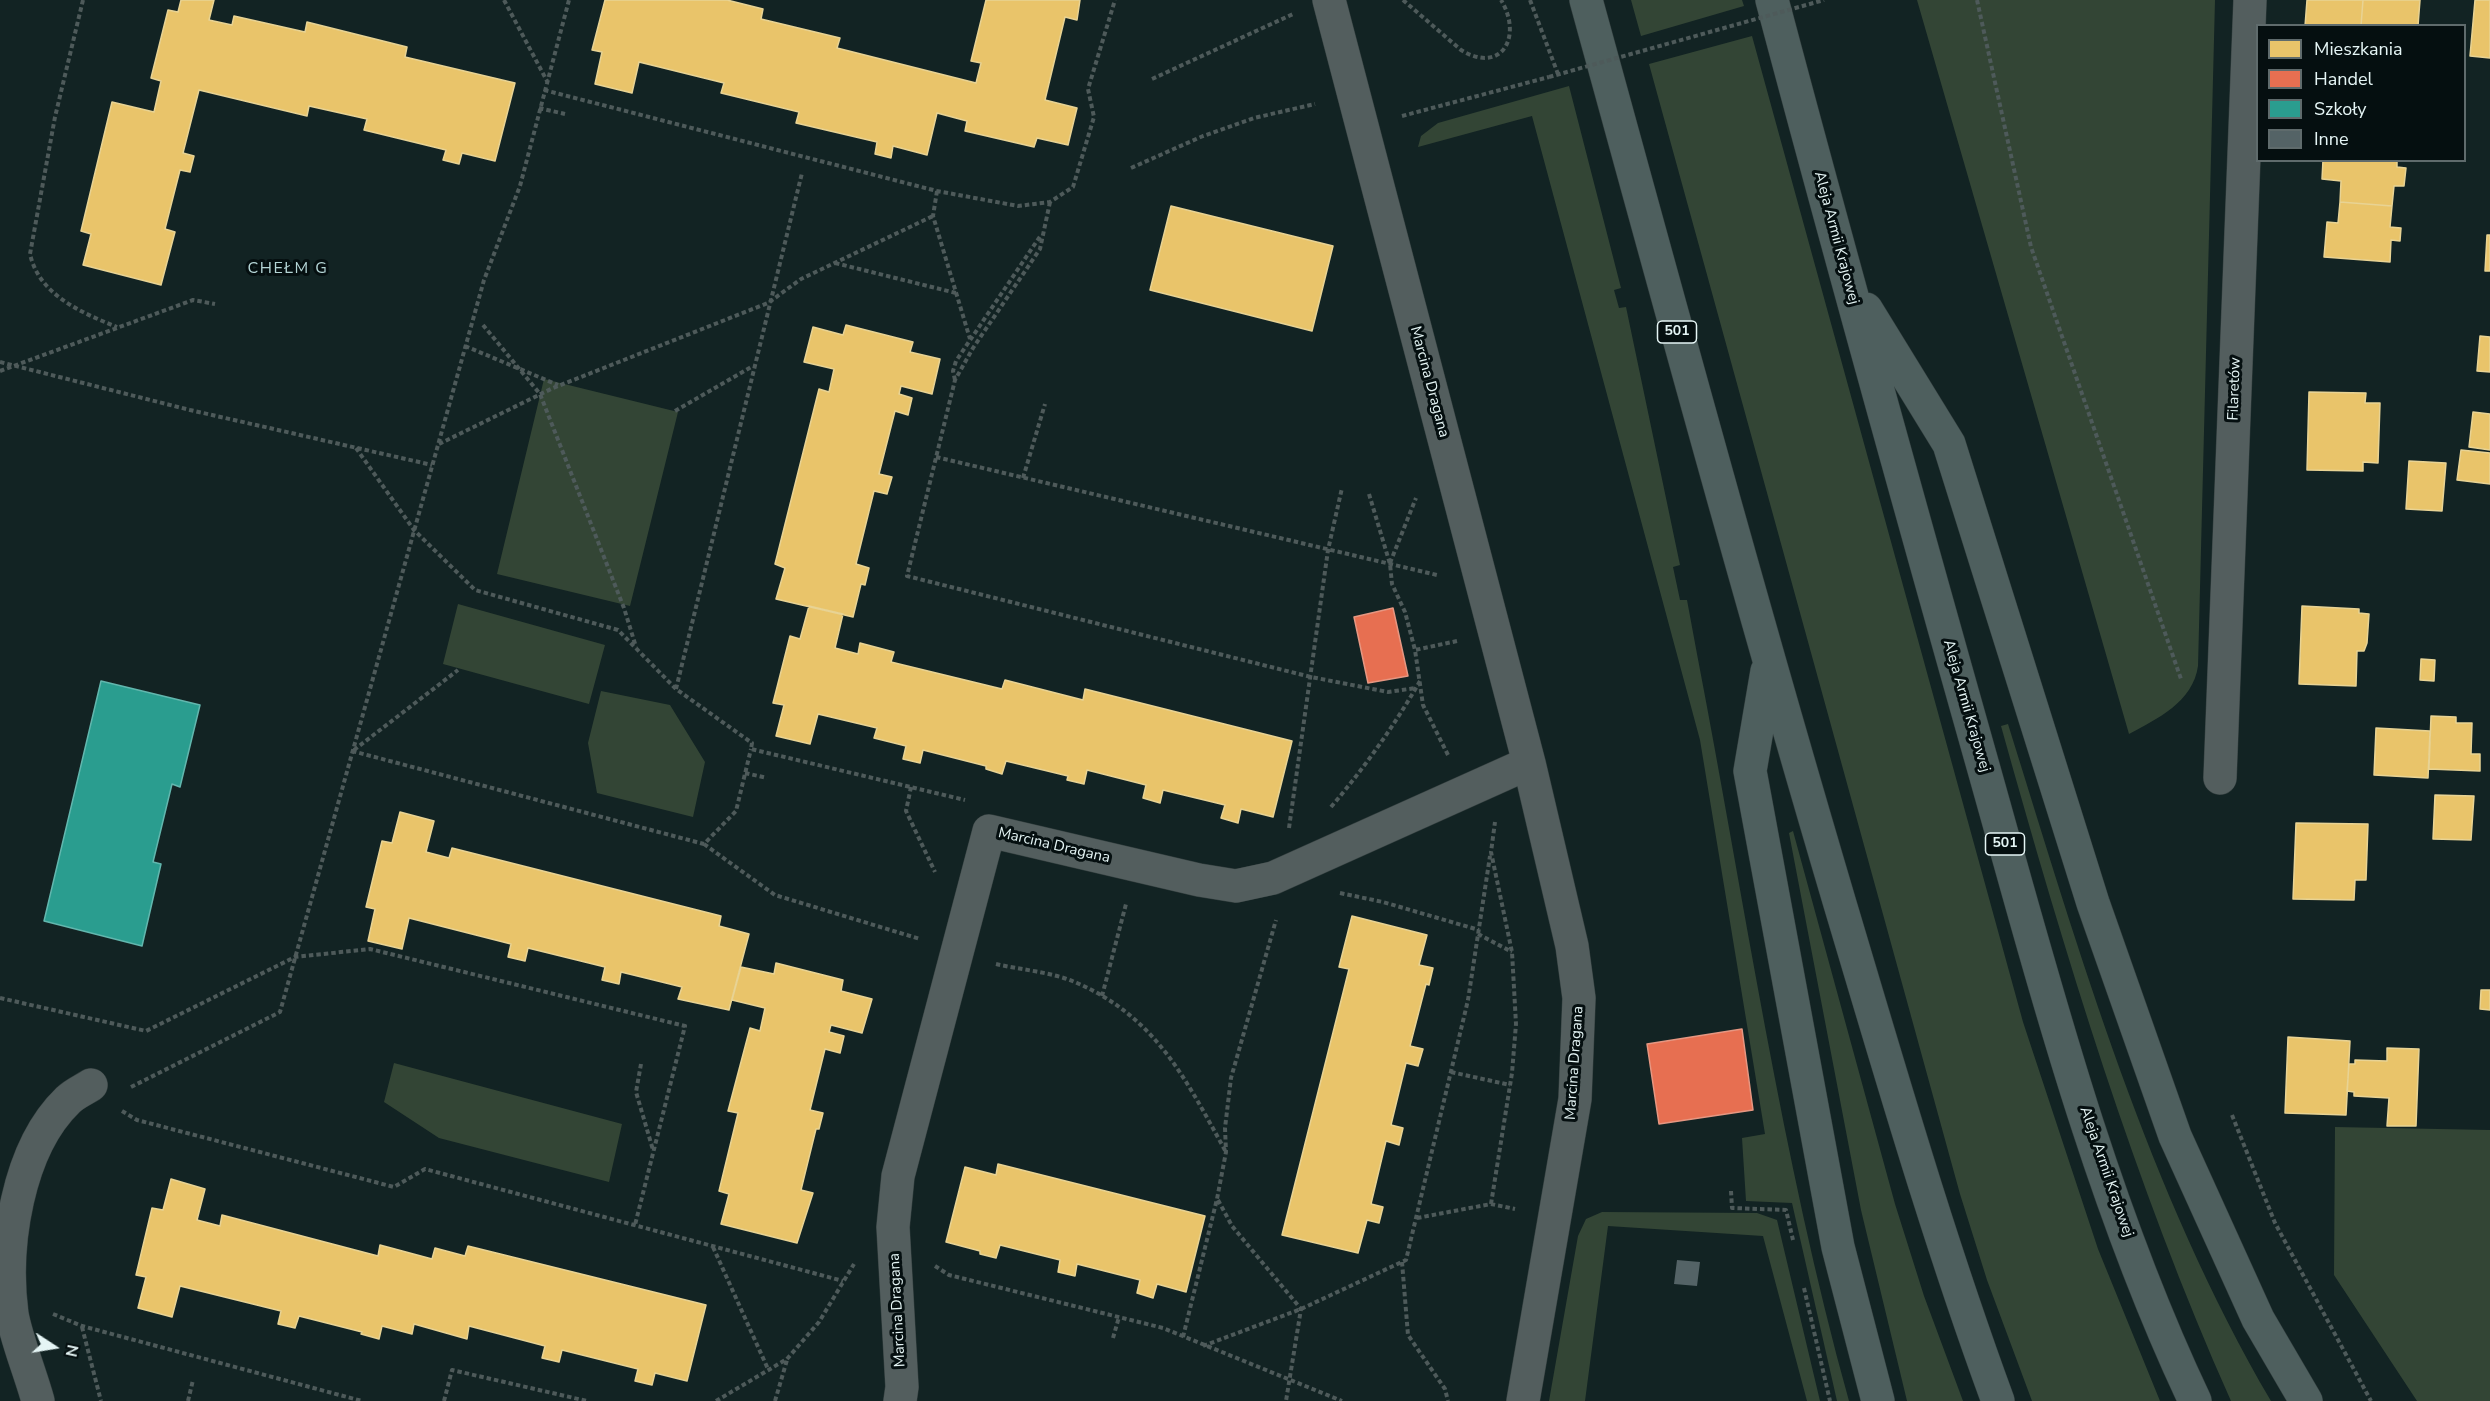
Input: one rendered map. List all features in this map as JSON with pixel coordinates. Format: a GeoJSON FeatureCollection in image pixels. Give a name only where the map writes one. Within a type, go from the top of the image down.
{"type":"FeatureCollection","features":[{"type":"Feature","properties":{"kind":"main road","name":"501"},"geometry":{"type":"LineString","coordinates":[[1586,0],[1769,664],[1914,1151],[1967,1316],[1998,1401]]}},
{"type":"Feature","properties":{"kind":"main road","name":"Aleja Armii Krajowej"},"geometry":{"type":"LineString","coordinates":[[1772,0],[1846,277],[2044,983],[2122,1224],[2195,1401]]}},
{"type":"Feature","properties":{"kind":"main road"},"geometry":{"type":"LineString","coordinates":[[1846,277],[1949,444],[2093,903],[2175,1136],[2258,1319],[2306,1401]]}},
{"type":"Feature","properties":{"kind":"main road"},"geometry":{"type":"LineString","coordinates":[[1769,664],[1750,771],[1838,1247],[1878,1401]]}},
{"type":"Feature","properties":{"kind":"street","name":"Filaretów"},"geometry":{"type":"LineString","coordinates":[[2220,778],[2250,0]]}},
{"type":"Feature","properties":{"kind":"street","name":"Marcina Dragana"},"geometry":{"type":"LineString","coordinates":[[1315,5],[1529,763],[1572,946],[1579,998],[1575,1099],[1522,1401]]}},
{"type":"Feature","properties":{"kind":"street","name":"Marcina Dragana"},"geometry":{"type":"LineString","coordinates":[[900,1401],[902,1387],[893,1227],[898,1176],[989,831],[1136,866],[1236,886],[1282,874],[1529,763]]}},
{"type":"Feature","properties":{"kind":"street"},"geometry":{"type":"LineString","coordinates":[[38,1401],[12,1316],[8,1277],[12,1230],[24,1176],[47,1124],[69,1098],[102,1096]]}},
{"type":"Feature","properties":{"kind":"path"},"geometry":{"type":"LineString","coordinates":[[83,0],[55,117],[30,254],[33,267],[50,290],[71,307],[117,327]]}},
{"type":"Feature","properties":{"kind":"path"},"geometry":{"type":"LineString","coordinates":[[504,0],[547,81]]}},
{"type":"Feature","properties":{"kind":"path"},"geometry":{"type":"LineString","coordinates":[[125,1090],[280,1012],[465,346],[484,280],[520,186],[569,0]]}},
{"type":"Feature","properties":{"kind":"path"},"geometry":{"type":"LineString","coordinates":[[544,90],[937,191],[1018,206],[1050,202],[1073,187],[1094,117],[1088,89],[1115,0]]}},
{"type":"Feature","properties":{"kind":"path"},"geometry":{"type":"LineString","coordinates":[[1403,0],[1461,50],[1469,55],[1486,58],[1501,52],[1510,37],[1511,22],[1501,0]]}},
{"type":"Feature","properties":{"kind":"path"},"geometry":{"type":"LineString","coordinates":[[1530,0],[1558,74]]}},
{"type":"Feature","properties":{"kind":"path"},"geometry":{"type":"LineString","coordinates":[[1398,117],[1438,108],[1824,0]]}},
{"type":"Feature","properties":{"kind":"path"},"geometry":{"type":"LineString","coordinates":[[1977,0],[2031,247],[2182,682]]}},
{"type":"Feature","properties":{"kind":"path"},"geometry":{"type":"LineString","coordinates":[[1152,79],[1315,5]]}},
{"type":"Feature","properties":{"kind":"path"},"geometry":{"type":"LineString","coordinates":[[1131,168],[1203,136],[1254,118],[1325,102]]}},
{"type":"Feature","properties":{"kind":"path"},"geometry":{"type":"LineString","coordinates":[[539,108],[565,114]]}},
{"type":"Feature","properties":{"kind":"path"},"geometry":{"type":"LineString","coordinates":[[676,689],[768,303],[802,173]]}},
{"type":"Feature","properties":{"kind":"path"},"geometry":{"type":"LineString","coordinates":[[937,191],[933,216],[973,348]]}},
{"type":"Feature","properties":{"kind":"path"},"geometry":{"type":"LineString","coordinates":[[1050,202],[1040,249],[973,348],[955,380],[907,576],[1311,677],[1388,692],[1416,688]]}},
{"type":"Feature","properties":{"kind":"path"},"geometry":{"type":"LineString","coordinates":[[438,444],[558,386],[768,303],[801,279],[933,216]]}},
{"type":"Feature","properties":{"kind":"path"},"geometry":{"type":"LineString","coordinates":[[955,380],[953,371],[956,361],[1043,232]]}},
{"type":"Feature","properties":{"kind":"path"},"geometry":{"type":"LineString","coordinates":[[835,263],[956,293]]}},
{"type":"Feature","properties":{"kind":"path"},"geometry":{"type":"LineString","coordinates":[[0,371],[11,365],[193,300],[215,304]]}},
{"type":"Feature","properties":{"kind":"path"},"geometry":{"type":"LineString","coordinates":[[483,325],[540,394],[624,608],[636,649]]}},
{"type":"Feature","properties":{"kind":"path"},"geometry":{"type":"LineString","coordinates":[[465,346],[558,386]]}},
{"type":"Feature","properties":{"kind":"path"},"geometry":{"type":"LineString","coordinates":[[0,362],[432,465]]}},
{"type":"Feature","properties":{"kind":"path"},"geometry":{"type":"LineString","coordinates":[[675,411],[753,365]]}},
{"type":"Feature","properties":{"kind":"path"},"geometry":{"type":"LineString","coordinates":[[1023,478],[1045,404]]}},
{"type":"Feature","properties":{"kind":"path"},"geometry":{"type":"LineString","coordinates":[[356,448],[414,530],[475,590],[618,630],[676,689],[752,743],[736,811],[704,843]]}},
{"type":"Feature","properties":{"kind":"path"},"geometry":{"type":"LineString","coordinates":[[936,457],[1439,576]]}},
{"type":"Feature","properties":{"kind":"path"},"geometry":{"type":"LineString","coordinates":[[1183,1337],[1217,1199],[1226,1152],[1225,1128],[1231,1078],[1286,885],[1282,874],[1329,550],[1342,488]]}},
{"type":"Feature","properties":{"kind":"path"},"geometry":{"type":"LineString","coordinates":[[1203,1346],[1301,1309],[1406,1260],[1418,1218],[1468,999],[1496,811],[1483,784],[1440,743],[1423,705],[1415,650],[1405,612],[1392,584],[1390,564],[1369,494]]}},
{"type":"Feature","properties":{"kind":"path"},"geometry":{"type":"LineString","coordinates":[[1390,564],[1418,494]]}},
{"type":"Feature","properties":{"kind":"path"},"geometry":{"type":"LineString","coordinates":[[1415,650],[1465,639]]}},
{"type":"Feature","properties":{"kind":"path"},"geometry":{"type":"LineString","coordinates":[[352,751],[458,670]]}},
{"type":"Feature","properties":{"kind":"path"},"geometry":{"type":"LineString","coordinates":[[1324,815],[1360,774],[1420,681]]}},
{"type":"Feature","properties":{"kind":"path"},"geometry":{"type":"LineString","coordinates":[[751,749],[971,801]]}},
{"type":"Feature","properties":{"kind":"path"},"geometry":{"type":"LineString","coordinates":[[352,751],[704,843],[775,895],[958,950],[996,964],[1075,982],[1102,996],[1138,1020],[1174,1062],[1226,1152]]}},
{"type":"Feature","properties":{"kind":"path"},"geometry":{"type":"LineString","coordinates":[[746,773],[767,778]]}},
{"type":"Feature","properties":{"kind":"path"},"geometry":{"type":"LineString","coordinates":[[911,787],[906,811],[939,880]]}},
{"type":"Feature","properties":{"kind":"path"},"geometry":{"type":"LineString","coordinates":[[1418,1218],[1491,1204],[1510,1084],[1516,1024],[1512,952],[1491,852]]}},
{"type":"Feature","properties":{"kind":"path"},"geometry":{"type":"LineString","coordinates":[[1102,996],[1136,866]]}},
{"type":"Feature","properties":{"kind":"path"},"geometry":{"type":"LineString","coordinates":[[1335,892],[1383,902],[1478,932],[1512,952]]}},
{"type":"Feature","properties":{"kind":"path"},"geometry":{"type":"LineString","coordinates":[[0,998],[146,1031],[295,957],[370,949],[685,1026],[635,1225]]}},
{"type":"Feature","properties":{"kind":"path"},"geometry":{"type":"LineString","coordinates":[[641,1064],[636,1092],[654,1151]]}},
{"type":"Feature","properties":{"kind":"path"},"geometry":{"type":"LineString","coordinates":[[1451,1071],[1510,1084]]}},
{"type":"Feature","properties":{"kind":"path"},"geometry":{"type":"LineString","coordinates":[[102,1096],[137,1120],[394,1187],[426,1169],[843,1281]]}},
{"type":"Feature","properties":{"kind":"path"},"geometry":{"type":"LineString","coordinates":[[2232,1115],[2275,1222],[2371,1401]]}},
{"type":"Feature","properties":{"kind":"path"},"geometry":{"type":"LineString","coordinates":[[1731,1191],[1732,1208],[1786,1210],[1795,1249]]}},
{"type":"Feature","properties":{"kind":"path"},"geometry":{"type":"LineString","coordinates":[[1217,1199],[1232,1226],[1301,1309],[1291,1382],[1286,1401]]}},
{"type":"Feature","properties":{"kind":"path"},"geometry":{"type":"LineString","coordinates":[[713,1246],[768,1369]]}},
{"type":"Feature","properties":{"kind":"path"},"geometry":{"type":"LineString","coordinates":[[716,1401],[787,1359],[819,1322],[858,1256]]}},
{"type":"Feature","properties":{"kind":"path"},"geometry":{"type":"LineString","coordinates":[[1402,1262],[1408,1335],[1445,1389],[1448,1401]]}},
{"type":"Feature","properties":{"kind":"path"},"geometry":{"type":"LineString","coordinates":[[933,1265],[949,1275],[1163,1328],[1342,1401]]}},
{"type":"Feature","properties":{"kind":"path"},"geometry":{"type":"LineString","coordinates":[[1803,1284],[1830,1401]]}},
{"type":"Feature","properties":{"kind":"path"},"geometry":{"type":"LineString","coordinates":[[47,1307],[53,1314],[81,1326],[362,1401]]}},
{"type":"Feature","properties":{"kind":"path"},"geometry":{"type":"LineString","coordinates":[[1113,1338],[1119,1317]]}},
{"type":"Feature","properties":{"kind":"path"},"geometry":{"type":"LineString","coordinates":[[81,1326],[101,1401]]}},
{"type":"Feature","properties":{"kind":"path"},"geometry":{"type":"LineString","coordinates":[[775,1401],[787,1359]]}},
{"type":"Feature","properties":{"kind":"path"},"geometry":{"type":"LineString","coordinates":[[444,1401],[452,1370],[587,1401]]}},
{"type":"Feature","properties":{"kind":"path"},"geometry":{"type":"LineString","coordinates":[[188,1401],[193,1380]]}},
{"type":"Feature","properties":{"kind":"path"},"geometry":{"type":"LineString","coordinates":[[334,1401],[336,1394]]}},
{"type":"Feature","properties":{"kind":"green space"},"geometry":{"type":"Polygon","coordinates":[[[1631,0],[1742,0],[1744,6],[1641,36],[1631,0]]]}},
{"type":"Feature","properties":{"kind":"green space"},"geometry":{"type":"Polygon","coordinates":[[[1917,0],[2215,0],[2198,666],[2189,690],[2172,708],[2129,734],[1917,0]]]}},
{"type":"Feature","properties":{"kind":"green space"},"geometry":{"type":"Polygon","coordinates":[[[1752,36],[2023,1022],[2098,1249],[2160,1401],[2032,1401],[1987,1280],[1960,1194],[1649,64],[1752,36]]]}},
{"type":"Feature","properties":{"kind":"green space"},"geometry":{"type":"Polygon","coordinates":[[[1569,86],[1621,288],[1614,290],[1619,308],[1626,307],[1680,565],[1673,567],[1680,600],[1687,600],[1784,1123],[1803,1216],[1849,1401],[1837,1401],[1792,1203],[1746,1201],[1742,1138],[1765,1134],[1700,740],[1532,116],[1418,147],[1421,136],[1438,123],[1569,86]]]}},
{"type":"Feature","properties":{"kind":"green space"},"geometry":{"type":"Polygon","coordinates":[[[544,379],[678,412],[630,606],[497,574],[544,379]]]}},
{"type":"Feature","properties":{"kind":"green space"},"geometry":{"type":"Polygon","coordinates":[[[458,604],[605,645],[589,704],[443,664],[458,604]]]}},
{"type":"Feature","properties":{"kind":"green space"},"geometry":{"type":"Polygon","coordinates":[[[601,691],[670,705],[705,762],[693,817],[597,793],[588,743],[601,691]]]}},
{"type":"Feature","properties":{"kind":"green space"},"geometry":{"type":"Polygon","coordinates":[[[2008,724],[2090,984],[2153,1155],[2188,1239],[2227,1321],[2271,1401],[2231,1401],[2163,1236],[2132,1152],[2076,983],[2001,726],[2008,724]]]}},
{"type":"Feature","properties":{"kind":"green space"},"geometry":{"type":"Polygon","coordinates":[[[1793,831],[1895,1204],[1924,1296],[1963,1401],[1907,1401],[1861,1210],[1789,833],[1793,831]]]}},
{"type":"Feature","properties":{"kind":"green space"},"geometry":{"type":"Polygon","coordinates":[[[394,1063],[622,1124],[609,1182],[439,1138],[384,1102],[394,1063]]]}},
{"type":"Feature","properties":{"kind":"green space"},"geometry":{"type":"Polygon","coordinates":[[[2335,1127],[2490,1130],[2490,1401],[2417,1401],[2334,1275],[2335,1127]]]}},
{"type":"Feature","properties":{"kind":"green space"},"geometry":{"type":"Polygon","coordinates":[[[1602,1212],[1757,1213],[1777,1220],[1820,1401],[1807,1401],[1763,1236],[1608,1226],[1585,1401],[1549,1401],[1578,1236],[1586,1219],[1602,1212]]]}},
{"type":"Feature","properties":{"kind":"building: Mieszkania"},"geometry":{"type":"Polygon","coordinates":[[[181,0],[214,0],[209,20],[232,25],[234,16],[305,32],[307,22],[407,47],[405,57],[515,83],[495,161],[462,153],[459,164],[443,160],[446,150],[364,130],[367,119],[309,106],[307,116],[199,90],[183,153],[194,156],[190,172],[180,170],[165,229],[175,232],[161,285],[83,265],[91,234],[81,231],[112,102],[154,112],[161,81],[151,78],[168,10],[178,12],[181,0]]]}},
{"type":"Feature","properties":{"kind":"building: Mieszkania"},"geometry":{"type":"Polygon","coordinates":[[[605,0],[727,0],[763,9],[761,19],[840,38],[837,48],[976,83],[981,63],[971,61],[986,0],[1080,0],[1077,20],[1065,17],[1045,100],[1077,108],[1068,145],[1037,138],[1034,147],[965,131],[967,121],[937,113],[927,155],[893,146],[891,158],[875,154],[877,142],[796,123],[799,112],[721,93],[724,83],[639,62],[632,93],[595,84],[602,52],[592,50],[605,0]]]}},
{"type":"Feature","properties":{"kind":"building: Mieszkania"},"geometry":{"type":"Polygon","coordinates":[[[2307,0],[2363,0],[2361,24],[2305,24],[2307,0]]]}},
{"type":"Feature","properties":{"kind":"building: Mieszkania"},"geometry":{"type":"Polygon","coordinates":[[[2363,0],[2420,0],[2418,24],[2361,24],[2363,0]]]}},
{"type":"Feature","properties":{"kind":"building: Mieszkania"},"geometry":{"type":"Polygon","coordinates":[[[2475,0],[2490,0],[2490,58],[2470,56],[2475,0]]]}},
{"type":"Feature","properties":{"kind":"building: Mieszkania"},"geometry":{"type":"Polygon","coordinates":[[[2323,162],[2397,162],[2397,167],[2406,168],[2404,186],[2394,186],[2392,206],[2340,202],[2341,181],[2322,179],[2323,162]]]}},
{"type":"Feature","properties":{"kind":"building: Mieszkania"},"geometry":{"type":"Polygon","coordinates":[[[2340,202],[2392,206],[2390,227],[2401,228],[2400,241],[2391,240],[2390,262],[2324,257],[2327,222],[2338,223],[2340,202]]]}},
{"type":"Feature","properties":{"kind":"building: Mieszkania"},"geometry":{"type":"Polygon","coordinates":[[[1171,206],[1333,246],[1312,331],[1150,290],[1171,206]]]}},
{"type":"Feature","properties":{"kind":"building: Mieszkania"},"geometry":{"type":"Polygon","coordinates":[[[2487,235],[2490,235],[2490,271],[2485,271],[2487,235]]]}},
{"type":"Feature","properties":{"kind":"building: Mieszkania"},"geometry":{"type":"Polygon","coordinates":[[[846,325],[913,342],[910,352],[940,359],[932,394],[901,386],[899,394],[912,398],[908,415],[895,411],[879,474],[892,477],[887,494],[874,491],[856,564],[869,568],[865,585],[861,584],[853,617],[776,599],[785,568],[775,564],[819,389],[829,392],[834,369],[804,362],[813,327],[843,335],[846,325]]]}},
{"type":"Feature","properties":{"kind":"building: Mieszkania"},"geometry":{"type":"Polygon","coordinates":[[[2480,336],[2490,337],[2490,372],[2477,371],[2480,336]]]}},
{"type":"Feature","properties":{"kind":"building: Mieszkania"},"geometry":{"type":"Polygon","coordinates":[[[2309,392],[2366,393],[2365,403],[2380,403],[2378,463],[2363,462],[2363,471],[2307,470],[2309,392]]]}},
{"type":"Feature","properties":{"kind":"building: Mieszkania"},"geometry":{"type":"Polygon","coordinates":[[[2473,412],[2490,414],[2490,450],[2469,447],[2473,412]]]}},
{"type":"Feature","properties":{"kind":"building: Mieszkania"},"geometry":{"type":"Polygon","coordinates":[[[2461,450],[2490,453],[2490,484],[2457,480],[2461,450]]]}},
{"type":"Feature","properties":{"kind":"building: Mieszkania"},"geometry":{"type":"Polygon","coordinates":[[[2409,461],[2446,463],[2442,511],[2406,509],[2409,461]]]}},
{"type":"Feature","properties":{"kind":"building: Mieszkania"},"geometry":{"type":"Polygon","coordinates":[[[809,606],[843,614],[835,648],[858,654],[860,643],[894,652],[891,662],[1002,689],[1005,680],[1083,700],[1085,689],[1292,741],[1273,817],[1241,809],[1238,823],[1221,818],[1225,805],[1163,790],[1160,803],[1143,798],[1146,785],[1087,770],[1084,784],[1067,780],[1068,776],[1006,761],[1002,774],[986,769],[986,766],[923,750],[920,763],[903,759],[906,746],[874,738],[877,728],[818,714],[810,744],[776,736],[784,705],[773,703],[790,636],[800,639],[809,606]]]}},
{"type":"Feature","properties":{"kind":"building: Mieszkania"},"geometry":{"type":"Polygon","coordinates":[[[2302,606],[2359,609],[2359,613],[2369,614],[2367,643],[2364,651],[2357,651],[2356,686],[2299,684],[2302,606]]]}},
{"type":"Feature","properties":{"kind":"building: Mieszkania"},"geometry":{"type":"Polygon","coordinates":[[[2421,659],[2435,660],[2434,681],[2420,680],[2421,659]]]}},
{"type":"Feature","properties":{"kind":"building: Mieszkania"},"geometry":{"type":"Polygon","coordinates":[[[2431,716],[2456,717],[2456,723],[2472,723],[2471,754],[2480,754],[2480,771],[2429,769],[2431,716]]]}},
{"type":"Feature","properties":{"kind":"building: Mieszkania"},"geometry":{"type":"Polygon","coordinates":[[[2376,728],[2430,731],[2428,778],[2374,775],[2376,728]]]}},
{"type":"Feature","properties":{"kind":"building: Mieszkania"},"geometry":{"type":"Polygon","coordinates":[[[2435,795],[2474,796],[2471,840],[2433,839],[2435,795]]]}},
{"type":"Feature","properties":{"kind":"building: Mieszkania"},"geometry":{"type":"Polygon","coordinates":[[[400,812],[434,821],[426,852],[449,858],[452,848],[721,916],[719,926],[749,934],[729,1010],[678,999],[682,987],[621,972],[619,984],[602,980],[605,967],[528,948],[525,961],[508,957],[511,944],[409,918],[402,949],[368,941],[375,909],[366,907],[382,841],[392,843],[400,812]]]}},
{"type":"Feature","properties":{"kind":"building: Mieszkania"},"geometry":{"type":"Polygon","coordinates":[[[2296,823],[2368,824],[2366,880],[2355,880],[2354,900],[2293,899],[2296,823]]]}},
{"type":"Feature","properties":{"kind":"building: Mieszkania"},"geometry":{"type":"Polygon","coordinates":[[[1352,916],[1427,935],[1419,965],[1433,968],[1429,985],[1426,984],[1410,1046],[1423,1049],[1418,1066],[1406,1063],[1391,1125],[1403,1128],[1399,1145],[1386,1141],[1371,1204],[1383,1207],[1379,1223],[1367,1220],[1358,1253],[1282,1235],[1349,969],[1339,967],[1352,916]]]}},
{"type":"Feature","properties":{"kind":"building: Mieszkania"},"geometry":{"type":"Polygon","coordinates":[[[776,963],[843,980],[841,991],[872,999],[862,1033],[831,1025],[829,1032],[844,1036],[840,1053],[825,1049],[810,1110],[823,1113],[819,1129],[816,1129],[801,1190],[813,1193],[797,1243],[721,1224],[729,1194],[719,1191],[738,1113],[728,1111],[750,1028],[760,1031],[765,1008],[732,1000],[741,967],[774,974],[776,963]]]}},
{"type":"Feature","properties":{"kind":"building: Mieszkania"},"geometry":{"type":"Polygon","coordinates":[[[2481,990],[2490,990],[2490,1010],[2480,1009],[2481,990]]]}},
{"type":"Feature","properties":{"kind":"building: Mieszkania"},"geometry":{"type":"Polygon","coordinates":[[[2288,1037],[2350,1041],[2346,1115],[2285,1113],[2288,1037]]]}},
{"type":"Feature","properties":{"kind":"building: Mieszkania"},"geometry":{"type":"Polygon","coordinates":[[[2387,1048],[2419,1049],[2416,1126],[2387,1126],[2389,1098],[2354,1096],[2354,1092],[2347,1091],[2349,1064],[2355,1064],[2355,1060],[2387,1061],[2387,1048]]]}},
{"type":"Feature","properties":{"kind":"building: Mieszkania"},"geometry":{"type":"Polygon","coordinates":[[[998,1164],[1205,1216],[1186,1292],[1157,1284],[1153,1298],[1137,1293],[1140,1280],[1077,1264],[1075,1276],[1058,1272],[1060,1260],[1000,1245],[996,1258],[946,1242],[965,1167],[996,1175],[998,1164]]]}},
{"type":"Feature","properties":{"kind":"building: Mieszkania"},"geometry":{"type":"Polygon","coordinates":[[[171,1179],[205,1189],[197,1220],[220,1226],[222,1215],[378,1256],[380,1245],[432,1259],[435,1248],[465,1256],[468,1246],[706,1305],[687,1381],[655,1373],[652,1385],[635,1381],[638,1369],[562,1350],[559,1362],[542,1358],[545,1346],[469,1326],[467,1339],[414,1324],[412,1334],[382,1326],[379,1339],[361,1334],[362,1332],[299,1316],[295,1328],[278,1324],[281,1311],[180,1286],[172,1317],[138,1308],[146,1277],[136,1275],[152,1208],[163,1210],[171,1179]]]}},
{"type":"Feature","properties":{"kind":"building: Handel"},"geometry":{"type":"Polygon","coordinates":[[[1393,608],[1408,676],[1368,683],[1354,617],[1393,608]]]}},
{"type":"Feature","properties":{"kind":"building: Handel"},"geometry":{"type":"Polygon","coordinates":[[[1742,1029],[1753,1110],[1659,1124],[1647,1044],[1742,1029]]]}},
{"type":"Feature","properties":{"kind":"building: Szkoły"},"geometry":{"type":"Polygon","coordinates":[[[101,681],[200,705],[180,787],[172,784],[153,862],[161,864],[142,946],[44,921],[101,681]]]}},
{"type":"Feature","properties":{"kind":"building: Inne"},"geometry":{"type":"Polygon","coordinates":[[[1677,1260],[1700,1262],[1697,1286],[1674,1284],[1677,1260]]]}},
{"type":"Feature","properties":{"kind":"district","name":"CHEŁM G"},"geometry":{"type":"Point","coordinates":[288,269]}}]}
